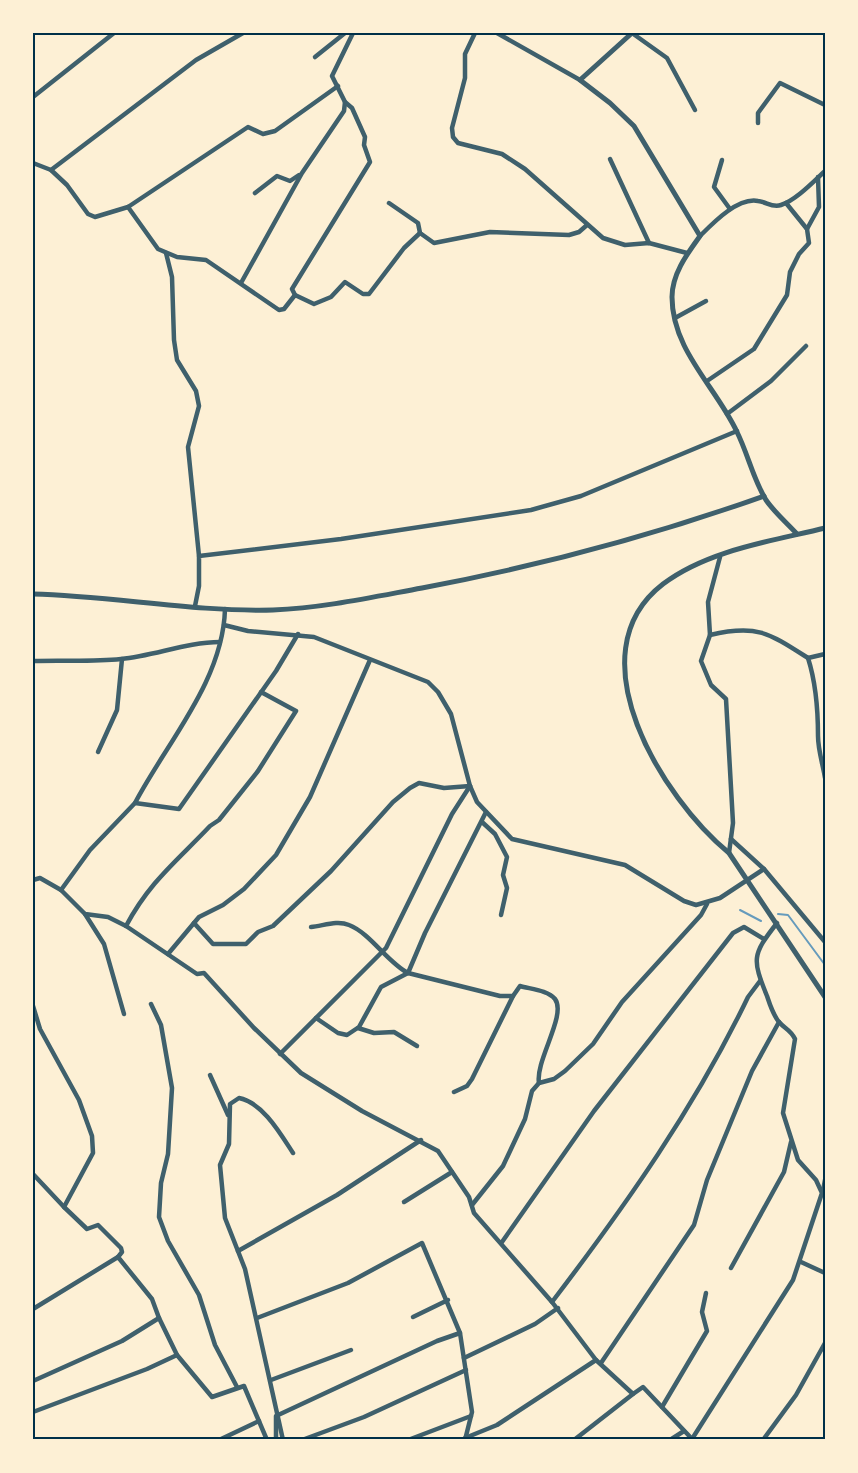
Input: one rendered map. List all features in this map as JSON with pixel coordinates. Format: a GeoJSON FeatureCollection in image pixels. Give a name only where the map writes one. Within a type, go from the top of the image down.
{"type":"FeatureCollection","features":[{"type":"Feature","properties":{"kind":"street"},"geometry":{"type":"LineString","coordinates":[[33,97],[114,33]]}},
{"type":"Feature","properties":{"kind":"street"},"geometry":{"type":"LineString","coordinates":[[51,170],[196,60],[243,33]]}},
{"type":"Feature","properties":{"kind":"street"},"geometry":{"type":"LineString","coordinates":[[315,57],[345,33]]}},
{"type":"Feature","properties":{"kind":"street"},"geometry":{"type":"LineString","coordinates":[[353,33],[332,76],[345,102],[352,108],[365,137],[364,145],[370,162],[292,289],[294,295],[314,304],[331,297],[345,282],[363,294],[369,294],[404,248],[420,233]]}},
{"type":"Feature","properties":{"kind":"street"},"geometry":{"type":"LineString","coordinates":[[475,33],[465,54],[465,78],[452,128],[453,137],[458,143],[502,154],[525,169],[587,225],[614,243],[625,245],[649,243],[687,253]]}},
{"type":"Feature","properties":{"kind":"street"},"geometry":{"type":"LineString","coordinates":[[497,33],[580,80],[610,102],[634,126],[700,236]]}},
{"type":"Feature","properties":{"kind":"street"},"geometry":{"type":"LineString","coordinates":[[580,80],[632,33],[667,58],[695,110]]}},
{"type":"Feature","properties":{"kind":"street"},"geometry":{"type":"LineString","coordinates":[[758,123],[758,113],[780,84],[825,105]]}},
{"type":"Feature","properties":{"kind":"street"},"geometry":{"type":"LineString","coordinates":[[33,163],[51,170],[67,185],[88,214],[95,218],[128,207],[248,128],[263,134],[275,131],[338,86]]}},
{"type":"Feature","properties":{"kind":"street"},"geometry":{"type":"LineString","coordinates":[[242,284],[302,173],[344,111],[345,102]]}},
{"type":"Feature","properties":{"kind":"street"},"geometry":{"type":"LineString","coordinates":[[610,159],[649,243]]}},
{"type":"Feature","properties":{"kind":"street"},"geometry":{"type":"LineString","coordinates":[[723,160],[714,187],[730,209]]}},
{"type":"Feature","properties":{"kind":"street"},"geometry":{"type":"LineString","coordinates":[[797,534],[764,496],[737,431],[686,350],[675,318],[672,288],[687,253],[700,236],[730,209],[756,200],[775,206],[786,203],[825,171]]}},
{"type":"Feature","properties":{"kind":"street"},"geometry":{"type":"LineString","coordinates":[[255,193],[277,176],[290,181],[302,173]]}},
{"type":"Feature","properties":{"kind":"street"},"geometry":{"type":"LineString","coordinates":[[807,229],[819,207],[818,177]]}},
{"type":"Feature","properties":{"kind":"street"},"geometry":{"type":"LineString","coordinates":[[389,203],[418,223],[420,233],[434,243],[463,235],[490,232],[569,236],[579,232],[587,225]]}},
{"type":"Feature","properties":{"kind":"street"},"geometry":{"type":"LineString","coordinates":[[707,381],[754,349],[787,295],[790,272],[799,254],[809,243],[807,229],[786,203]]}},
{"type":"Feature","properties":{"kind":"street"},"geometry":{"type":"LineString","coordinates":[[128,207],[158,249],[177,257],[206,260],[279,310],[284,309],[294,295]]}},
{"type":"Feature","properties":{"kind":"street"},"geometry":{"type":"LineString","coordinates":[[166,253],[172,277],[177,360],[196,391],[199,406],[188,447],[199,556],[199,586],[195,606]]}},
{"type":"Feature","properties":{"kind":"street"},"geometry":{"type":"LineString","coordinates":[[675,318],[706,301]]}},
{"type":"Feature","properties":{"kind":"street"},"geometry":{"type":"LineString","coordinates":[[727,414],[771,381],[806,346]]}},
{"type":"Feature","properties":{"kind":"street"},"geometry":{"type":"LineString","coordinates":[[199,556],[340,539],[531,510],[581,496],[737,431]]}},
{"type":"Feature","properties":{"kind":"street"},"geometry":{"type":"LineString","coordinates":[[33,594],[103,597],[225,609],[310,607],[481,576],[611,546],[764,496]]}},
{"type":"Feature","properties":{"kind":"street"},"geometry":{"type":"LineString","coordinates":[[825,528],[720,557],[673,577],[653,593],[639,613],[629,633],[623,655],[623,672],[634,713],[653,759],[679,798],[717,843],[729,853],[825,997]]}},
{"type":"Feature","properties":{"kind":"street"},"geometry":{"type":"LineString","coordinates":[[720,557],[708,602],[710,635],[701,661],[711,685],[726,699],[733,823],[729,853]]}},
{"type":"Feature","properties":{"kind":"street"},"geometry":{"type":"LineString","coordinates":[[61,890],[90,850],[135,803],[201,690],[220,642],[225,609]]}},
{"type":"Feature","properties":{"kind":"street"},"geometry":{"type":"LineString","coordinates":[[224,625],[248,631],[298,634],[328,641],[370,660],[422,678],[438,692],[455,724],[470,786],[486,812],[512,840],[613,861],[641,873],[684,901],[696,905],[706,904],[748,881],[764,869]]}},
{"type":"Feature","properties":{"kind":"street"},"geometry":{"type":"LineString","coordinates":[[710,635],[732,630],[753,629],[775,637],[808,658],[820,723],[818,736],[825,778]]}},
{"type":"Feature","properties":{"kind":"street"},"geometry":{"type":"LineString","coordinates":[[135,803],[179,809],[261,692],[298,634]]}},
{"type":"Feature","properties":{"kind":"street"},"geometry":{"type":"LineString","coordinates":[[33,661],[122,659],[203,642],[220,642]]}},
{"type":"Feature","properties":{"kind":"street"},"geometry":{"type":"LineString","coordinates":[[808,658],[825,654]]}},
{"type":"Feature","properties":{"kind":"street"},"geometry":{"type":"LineString","coordinates":[[98,752],[117,710],[122,659]]}},
{"type":"Feature","properties":{"kind":"street"},"geometry":{"type":"LineString","coordinates":[[168,954],[205,912],[223,905],[244,889],[276,855],[310,797],[370,660]]}},
{"type":"Feature","properties":{"kind":"street"},"geometry":{"type":"LineString","coordinates":[[126,926],[147,890],[164,870],[219,820],[258,771],[296,711],[261,692]]}},
{"type":"Feature","properties":{"kind":"street"},"geometry":{"type":"LineString","coordinates":[[194,924],[213,944],[246,944],[258,932],[273,926],[331,871],[393,802],[410,788],[419,783],[444,788],[470,786]]}},
{"type":"Feature","properties":{"kind":"street"},"geometry":{"type":"LineString","coordinates":[[279,1054],[383,951],[452,814],[470,786]]}},
{"type":"Feature","properties":{"kind":"street"},"geometry":{"type":"LineString","coordinates":[[316,1018],[338,1033],[347,1035],[358,1028],[381,987],[408,973],[425,933],[486,812]]}},
{"type":"Feature","properties":{"kind":"street"},"geometry":{"type":"LineString","coordinates":[[482,822],[495,834],[507,857],[503,875],[507,888],[501,915]]}},
{"type":"Feature","properties":{"kind":"street"},"geometry":{"type":"LineString","coordinates":[[731,839],[764,869],[825,942]]}},
{"type":"Feature","properties":{"kind":"street"},"geometry":{"type":"LineString","coordinates":[[33,880],[40,878],[61,890],[85,914],[104,944],[124,1014]]}},
{"type":"Feature","properties":{"kind":"street"},"geometry":{"type":"LineString","coordinates":[[472,1205],[503,1166],[525,1119],[532,1091],[539,1083],[554,1079],[593,1044],[622,1002],[701,915],[706,904]]}},
{"type":"Feature","properties":{"kind":"street"},"geometry":{"type":"LineString","coordinates":[[85,914],[108,917],[126,926],[197,974],[204,973],[279,1054],[331,1093],[438,1151],[472,1205],[474,1213],[558,1308],[598,1362],[633,1394]]}},
{"type":"Feature","properties":{"kind":"street"},"geometry":{"type":"LineString","coordinates":[[311,927],[334,923],[350,925],[383,951],[397,968],[408,973],[500,996],[513,996]]}},
{"type":"Feature","properties":{"kind":"street"},"geometry":{"type":"LineString","coordinates":[[777,923],[764,939],[755,958],[760,981],[778,1022],[792,1032],[795,1039],[783,1113],[798,1160],[816,1180],[822,1193]]}},
{"type":"Feature","properties":{"kind":"street"},"geometry":{"type":"LineString","coordinates":[[502,1242],[594,1112],[734,933],[744,927],[764,939]]}},
{"type":"Feature","properties":{"kind":"street"},"geometry":{"type":"LineString","coordinates":[[818,934],[825,931]]}},
{"type":"Feature","properties":{"kind":"street"},"geometry":{"type":"LineString","coordinates":[[552,1302],[622,1211],[692,1105],[748,997],[760,981]]}},
{"type":"Feature","properties":{"kind":"street"},"geometry":{"type":"LineString","coordinates":[[454,1092],[467,1086],[472,1079],[520,986],[548,994],[555,999],[557,1005],[555,1023],[538,1074],[539,1083]]}},
{"type":"Feature","properties":{"kind":"street"},"geometry":{"type":"LineString","coordinates":[[152,1004],[161,1025],[172,1088],[168,1154],[161,1183],[159,1217],[168,1240],[199,1295],[215,1345],[237,1387]]}},
{"type":"Feature","properties":{"kind":"street"},"geometry":{"type":"LineString","coordinates":[[33,1006],[40,1029],[79,1100],[92,1136],[93,1153],[64,1207]]}},
{"type":"Feature","properties":{"kind":"street"},"geometry":{"type":"LineString","coordinates":[[465,1439],[497,1425],[598,1362],[694,1225],[708,1180],[752,1071],[778,1022]]}},
{"type":"Feature","properties":{"kind":"street"},"geometry":{"type":"LineString","coordinates":[[358,1028],[374,1033],[394,1032],[417,1046]]}},
{"type":"Feature","properties":{"kind":"street"},"geometry":{"type":"LineString","coordinates":[[210,1075],[228,1115]]}},
{"type":"Feature","properties":{"kind":"street"},"geometry":{"type":"LineString","coordinates":[[276,1440],[276,1416],[271,1380],[257,1318],[238,1251],[225,1218],[223,1205],[220,1165],[229,1144],[230,1104],[239,1098],[251,1100],[280,1133],[293,1153]]}},
{"type":"Feature","properties":{"kind":"street"},"geometry":{"type":"LineString","coordinates":[[238,1251],[337,1195],[421,1140]]}},
{"type":"Feature","properties":{"kind":"street"},"geometry":{"type":"LineString","coordinates":[[731,1268],[784,1172],[791,1142]]}},
{"type":"Feature","properties":{"kind":"street"},"geometry":{"type":"LineString","coordinates":[[404,1202],[452,1172]]}},
{"type":"Feature","properties":{"kind":"street"},"geometry":{"type":"LineString","coordinates":[[33,1174],[87,1229],[98,1225],[121,1248],[122,1252],[118,1257],[33,1309]]}},
{"type":"Feature","properties":{"kind":"street"},"geometry":{"type":"LineString","coordinates":[[574,1440],[643,1387],[692,1440],[742,1357],[782,1299],[801,1262],[825,1179]]}},
{"type":"Feature","properties":{"kind":"street"},"geometry":{"type":"LineString","coordinates":[[257,1318],[348,1283],[422,1243],[460,1333],[471,1416],[465,1439]]}},
{"type":"Feature","properties":{"kind":"street"},"geometry":{"type":"LineString","coordinates":[[118,1257],[152,1299],[177,1355],[212,1397],[244,1386],[267,1440]]}},
{"type":"Feature","properties":{"kind":"street"},"geometry":{"type":"LineString","coordinates":[[801,1262],[825,1273]]}},
{"type":"Feature","properties":{"kind":"street"},"geometry":{"type":"LineString","coordinates":[[662,1407],[707,1331],[702,1312],[706,1293]]}},
{"type":"Feature","properties":{"kind":"street"},"geometry":{"type":"LineString","coordinates":[[413,1317],[448,1300]]}},
{"type":"Feature","properties":{"kind":"street"},"geometry":{"type":"LineString","coordinates":[[464,1358],[539,1322],[558,1308]]}},
{"type":"Feature","properties":{"kind":"street"},"geometry":{"type":"LineString","coordinates":[[33,1381],[122,1341],[159,1318]]}},
{"type":"Feature","properties":{"kind":"street"},"geometry":{"type":"LineString","coordinates":[[276,1416],[437,1341],[460,1333]]}},
{"type":"Feature","properties":{"kind":"street"},"geometry":{"type":"LineString","coordinates":[[763,1440],[796,1395],[824,1346]]}},
{"type":"Feature","properties":{"kind":"street"},"geometry":{"type":"LineString","coordinates":[[271,1380],[351,1350]]}},
{"type":"Feature","properties":{"kind":"street"},"geometry":{"type":"LineString","coordinates":[[33,1412],[147,1369],[177,1355]]}},
{"type":"Feature","properties":{"kind":"street"},"geometry":{"type":"LineString","coordinates":[[302,1440],[369,1414],[466,1371]]}},
{"type":"Feature","properties":{"kind":"street"},"geometry":{"type":"LineString","coordinates":[[276,1416],[283,1440]]}},
{"type":"Feature","properties":{"kind":"street"},"geometry":{"type":"LineString","coordinates":[[408,1440],[471,1416]]}},
{"type":"Feature","properties":{"kind":"street"},"geometry":{"type":"LineString","coordinates":[[219,1440],[259,1421]]}},
{"type":"Feature","properties":{"kind":"street"},"geometry":{"type":"LineString","coordinates":[[670,1440],[684,1431]]}},
{"type":"Feature","properties":{"kind":"waterway"},"geometry":{"type":"LineString","coordinates":[[740,910],[761,921]]}},
{"type":"Feature","properties":{"kind":"waterway"},"geometry":{"type":"LineString","coordinates":[[778,914],[788,915],[825,965]]}}]}
